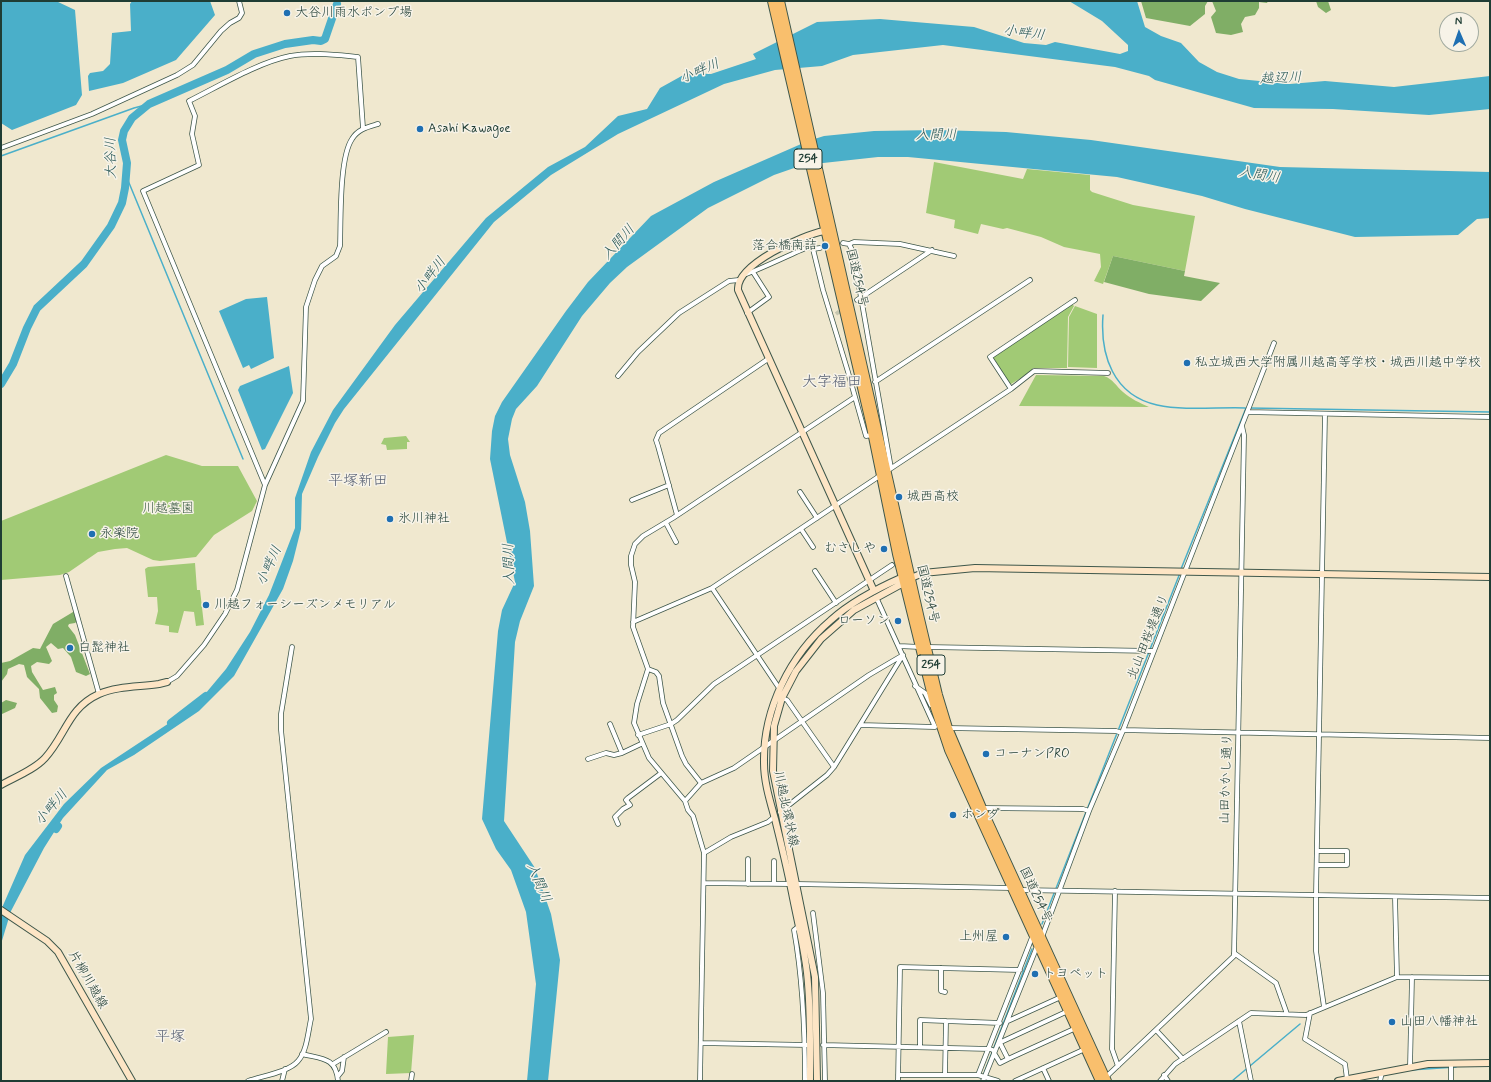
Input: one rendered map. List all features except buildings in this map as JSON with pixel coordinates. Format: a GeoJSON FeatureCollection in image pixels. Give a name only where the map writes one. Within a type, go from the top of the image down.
{"type":"FeatureCollection","features":[{"type":"Feature","properties":{"kind":"highway","name":"国道254号"},"geometry":{"type":"LineString","coordinates":[[776,2],[872,435],[887,472]]}},
{"type":"Feature","properties":{"kind":"highway","name":"国道254号"},"geometry":{"type":"LineString","coordinates":[[826,227],[887,472],[906,580],[923,647],[948,728],[1038,939],[1104,1080]]}},
{"type":"Feature","properties":{"kind":"highway","name":"国道254号"},"geometry":{"type":"LineString","coordinates":[[923,647],[935,708],[949,750],[1016,889]]}},
{"type":"Feature","properties":{"kind":"highway","name":"国道254号"},"geometry":{"type":"LineString","coordinates":[[1038,939],[1061,997],[1085,1049],[1104,1080]]}},
{"type":"Feature","properties":{"kind":"street"},"geometry":{"type":"LineString","coordinates":[[1,148],[98,112],[180,73],[193,65],[221,31],[230,23],[239,18],[242,12],[239,1]]}},
{"type":"Feature","properties":{"kind":"street"},"geometry":{"type":"LineString","coordinates":[[265,485],[143,191],[199,165],[192,134],[195,116],[189,101],[275,60],[291,56],[319,54],[358,57],[363,128]]}},
{"type":"Feature","properties":{"kind":"street"},"geometry":{"type":"LineString","coordinates":[[1,785],[33,767],[45,758],[76,710],[99,694],[117,689],[159,684],[167,682],[177,676],[204,645],[234,596],[242,574],[265,485],[303,400],[306,307],[315,280],[322,266],[336,256],[340,246],[346,154],[352,138],[363,128],[378,124]]}},
{"type":"Feature","properties":{"kind":"street"},"geometry":{"type":"LineString","coordinates":[[826,227],[771,254],[741,277],[738,290],[801,433],[899,646],[915,686],[935,727],[860,725]]}},
{"type":"Feature","properties":{"kind":"street"},"geometry":{"type":"LineString","coordinates":[[843,243],[890,243],[932,250],[954,256]]}},
{"type":"Feature","properties":{"kind":"street"},"geometry":{"type":"LineString","coordinates":[[849,244],[853,252],[862,296],[887,472]]}},
{"type":"Feature","properties":{"kind":"street"},"geometry":{"type":"LineString","coordinates":[[618,376],[638,352],[679,313],[729,281],[748,275],[792,253],[808,247],[813,249],[820,248]]}},
{"type":"Feature","properties":{"kind":"street"},"geometry":{"type":"LineString","coordinates":[[813,249],[866,436],[872,435]]}},
{"type":"Feature","properties":{"kind":"street"},"geometry":{"type":"LineString","coordinates":[[857,300],[932,250]]}},
{"type":"Feature","properties":{"kind":"street"},"geometry":{"type":"LineString","coordinates":[[747,313],[769,297],[753,272]]}},
{"type":"Feature","properties":{"kind":"street"},"geometry":{"type":"LineString","coordinates":[[875,382],[1030,280]]}},
{"type":"Feature","properties":{"kind":"street"},"geometry":{"type":"LineString","coordinates":[[1011,389],[990,357],[1075,300]]}},
{"type":"Feature","properties":{"kind":"street"},"geometry":{"type":"LineString","coordinates":[[831,316],[836,314]]}},
{"type":"Feature","properties":{"kind":"street","name":"北山田桜堤通り"},"geometry":{"type":"LineString","coordinates":[[1038,939],[1059,890],[1089,811],[1186,571],[1274,343]]}},
{"type":"Feature","properties":{"kind":"street"},"geometry":{"type":"LineString","coordinates":[[677,515],[656,440],[659,433],[768,359]]}},
{"type":"Feature","properties":{"kind":"street"},"geometry":{"type":"LineString","coordinates":[[633,622],[712,588],[1011,389],[1031,375],[1034,371],[1108,373]]}},
{"type":"Feature","properties":{"kind":"street"},"geometry":{"type":"LineString","coordinates":[[700,1081],[704,853],[693,816],[688,810],[685,801],[660,774],[648,758],[641,744],[634,719],[648,669],[634,635],[633,622],[635,582],[631,565],[631,556],[635,544],[643,536],[666,523],[855,397]]}},
{"type":"Feature","properties":{"kind":"street"},"geometry":{"type":"LineString","coordinates":[[1247,412],[1490,417]]}},
{"type":"Feature","properties":{"kind":"street"},"geometry":{"type":"LineString","coordinates":[[1324,1007],[1316,951],[1316,895],[1325,414]]}},
{"type":"Feature","properties":{"kind":"street","name":"山田かかし通り"},"geometry":{"type":"LineString","coordinates":[[1234,953],[1244,435],[1242,426]]}},
{"type":"Feature","properties":{"kind":"street"},"geometry":{"type":"LineString","coordinates":[[632,500],[669,485]]}},
{"type":"Feature","properties":{"kind":"street"},"geometry":{"type":"LineString","coordinates":[[800,492],[817,518]]}},
{"type":"Feature","properties":{"kind":"street"},"geometry":{"type":"LineString","coordinates":[[666,523],[676,542]]}},
{"type":"Feature","properties":{"kind":"street"},"geometry":{"type":"LineString","coordinates":[[801,529],[813,547]]}},
{"type":"Feature","properties":{"kind":"street"},"geometry":{"type":"LineString","coordinates":[[638,735],[671,724],[714,684],[892,566]]}},
{"type":"Feature","properties":{"kind":"street","name":"川越北環状線"},"geometry":{"type":"LineString","coordinates":[[817,1081],[815,977],[806,930],[774,817],[766,776],[765,746],[769,717],[780,688],[794,662],[830,620],[852,604],[923,573],[975,568],[1490,577]]}},
{"type":"Feature","properties":{"kind":"street"},"geometry":{"type":"LineString","coordinates":[[815,571],[836,603]]}},
{"type":"Feature","properties":{"kind":"street"},"geometry":{"type":"LineString","coordinates":[[66,576],[99,694]]}},
{"type":"Feature","properties":{"kind":"street"},"geometry":{"type":"LineString","coordinates":[[712,588],[780,688]]}},
{"type":"Feature","properties":{"kind":"street","name":"川越北環状線"},"geometry":{"type":"LineString","coordinates":[[810,1081],[807,971],[798,927],[793,884],[773,771],[774,726],[782,698],[796,671],[820,639],[843,618],[875,594]]}},
{"type":"Feature","properties":{"kind":"street"},"geometry":{"type":"LineString","coordinates":[[899,646],[1153,651]]}},
{"type":"Feature","properties":{"kind":"street"},"geometry":{"type":"LineString","coordinates":[[248,1081],[292,1067],[299,1061],[312,1012],[281,730],[281,714],[292,647]]}},
{"type":"Feature","properties":{"kind":"street"},"geometry":{"type":"LineString","coordinates":[[685,801],[701,783],[734,768],[869,675],[903,655]]}},
{"type":"Feature","properties":{"kind":"street"},"geometry":{"type":"LineString","coordinates":[[780,812],[827,775],[834,767],[903,655]]}},
{"type":"Feature","properties":{"kind":"street"},"geometry":{"type":"LineString","coordinates":[[648,669],[656,672],[659,676],[663,703],[686,764],[701,783]]}},
{"type":"Feature","properties":{"kind":"street"},"geometry":{"type":"LineString","coordinates":[[915,686],[926,693],[935,708]]}},
{"type":"Feature","properties":{"kind":"street"},"geometry":{"type":"LineString","coordinates":[[782,698],[787,700],[803,721],[834,767]]}},
{"type":"Feature","properties":{"kind":"street"},"geometry":{"type":"LineString","coordinates":[[610,724],[622,753]]}},
{"type":"Feature","properties":{"kind":"street"},"geometry":{"type":"LineString","coordinates":[[948,728],[1238,732],[1490,738]]}},
{"type":"Feature","properties":{"kind":"street"},"geometry":{"type":"LineString","coordinates":[[588,759],[606,753],[614,755],[622,753],[641,744]]}},
{"type":"Feature","properties":{"kind":"street"},"geometry":{"type":"LineString","coordinates":[[618,824],[615,817],[623,809],[630,805],[626,800],[660,774]]}},
{"type":"Feature","properties":{"kind":"street"},"geometry":{"type":"LineString","coordinates":[[982,808],[1089,811]]}},
{"type":"Feature","properties":{"kind":"street"},"geometry":{"type":"LineString","coordinates":[[704,853],[731,837],[768,822],[774,817]]}},
{"type":"Feature","properties":{"kind":"street"},"geometry":{"type":"LineString","coordinates":[[1317,851],[1347,851],[1347,865],[1317,865]]}},
{"type":"Feature","properties":{"kind":"street"},"geometry":{"type":"LineString","coordinates":[[748,859],[748,884]]}},
{"type":"Feature","properties":{"kind":"street"},"geometry":{"type":"LineString","coordinates":[[774,862],[774,884]]}},
{"type":"Feature","properties":{"kind":"street"},"geometry":{"type":"LineString","coordinates":[[704,883],[1490,898]]}},
{"type":"Feature","properties":{"kind":"street"},"geometry":{"type":"LineString","coordinates":[[1115,891],[1112,1049],[1118,1066]]}},
{"type":"Feature","properties":{"kind":"street"},"geometry":{"type":"LineString","coordinates":[[1395,897],[1397,977]]}},
{"type":"Feature","properties":{"kind":"street","name":"片柳川越線"},"geometry":{"type":"LineString","coordinates":[[1,910],[47,941],[64,960],[132,1081]]}},
{"type":"Feature","properties":{"kind":"street"},"geometry":{"type":"LineString","coordinates":[[813,913],[820,965],[825,1081]]}},
{"type":"Feature","properties":{"kind":"street"},"geometry":{"type":"LineString","coordinates":[[798,927],[794,930],[800,965],[806,1045],[805,1081]]}},
{"type":"Feature","properties":{"kind":"street"},"geometry":{"type":"LineString","coordinates":[[806,930],[814,928]]}},
{"type":"Feature","properties":{"kind":"street"},"geometry":{"type":"LineString","coordinates":[[982,1077],[993,1051],[1000,1023],[1020,970],[1038,939]]}},
{"type":"Feature","properties":{"kind":"street"},"geometry":{"type":"LineString","coordinates":[[982,1077],[993,1051],[1000,1042],[1038,939]]}},
{"type":"Feature","properties":{"kind":"street"},"geometry":{"type":"LineString","coordinates":[[1104,1080],[1234,956],[1234,953],[1276,983],[1286,1014]]}},
{"type":"Feature","properties":{"kind":"street"},"geometry":{"type":"LineString","coordinates":[[898,1081],[900,967],[1020,970]]}},
{"type":"Feature","properties":{"kind":"street"},"geometry":{"type":"LineString","coordinates":[[941,968],[941,991],[945,992]]}},
{"type":"Feature","properties":{"kind":"street"},"geometry":{"type":"LineString","coordinates":[[1160,1081],[1164,1075],[1183,1059],[1251,1013],[1306,1015],[1397,977],[1490,978]]}},
{"type":"Feature","properties":{"kind":"street"},"geometry":{"type":"LineString","coordinates":[[1410,1066],[1412,977]]}},
{"type":"Feature","properties":{"kind":"street"},"geometry":{"type":"LineString","coordinates":[[1008,1022],[1061,997]]}},
{"type":"Feature","properties":{"kind":"street"},"geometry":{"type":"LineString","coordinates":[[1000,1042],[1068,1011]]}},
{"type":"Feature","properties":{"kind":"street"},"geometry":{"type":"LineString","coordinates":[[1310,1014],[1305,1039],[1345,1064],[1347,1079]]}},
{"type":"Feature","properties":{"kind":"street"},"geometry":{"type":"LineString","coordinates":[[920,1047],[920,1020],[1000,1023]]}},
{"type":"Feature","properties":{"kind":"street"},"geometry":{"type":"LineString","coordinates":[[945,1075],[946,1021]]}},
{"type":"Feature","properties":{"kind":"street"},"geometry":{"type":"LineString","coordinates":[[1239,1021],[1251,1081]]}},
{"type":"Feature","properties":{"kind":"street"},"geometry":{"type":"LineString","coordinates":[[993,1051],[1000,1063],[1076,1028]]}},
{"type":"Feature","properties":{"kind":"street"},"geometry":{"type":"LineString","coordinates":[[1156,1030],[1183,1059]]}},
{"type":"Feature","properties":{"kind":"street"},"geometry":{"type":"LineString","coordinates":[[332,1064],[386,1032]]}},
{"type":"Feature","properties":{"kind":"street"},"geometry":{"type":"LineString","coordinates":[[1000,1042],[1008,1059]]}},
{"type":"Feature","properties":{"kind":"street"},"geometry":{"type":"LineString","coordinates":[[701,1043],[806,1045]]}},
{"type":"Feature","properties":{"kind":"street"},"geometry":{"type":"LineString","coordinates":[[824,1045],[920,1047],[993,1051]]}},
{"type":"Feature","properties":{"kind":"street"},"geometry":{"type":"LineString","coordinates":[[1015,1081],[1027,1079],[1043,1068],[1085,1049]]}},
{"type":"Feature","properties":{"kind":"street"},"geometry":{"type":"LineString","coordinates":[[302,1054],[328,1060],[332,1064],[338,1079]]}},
{"type":"Feature","properties":{"kind":"street"},"geometry":{"type":"LineString","coordinates":[[338,1079],[342,1071],[344,1057]]}},
{"type":"Feature","properties":{"kind":"street"},"geometry":{"type":"LineString","coordinates":[[1451,1063],[1451,1081]]}},
{"type":"Feature","properties":{"kind":"street"},"geometry":{"type":"LineString","coordinates":[[1338,1081],[1410,1066],[1451,1063],[1490,1063]]}},
{"type":"Feature","properties":{"kind":"street"},"geometry":{"type":"LineString","coordinates":[[1043,1068],[1049,1081]]}},
{"type":"Feature","properties":{"kind":"street"},"geometry":{"type":"LineString","coordinates":[[282,1081],[285,1069]]}},
{"type":"Feature","properties":{"kind":"street"},"geometry":{"type":"LineString","coordinates":[[1380,1081],[1382,1072]]}},
{"type":"Feature","properties":{"kind":"street"},"geometry":{"type":"LineString","coordinates":[[412,1074],[412,1081]]}},
{"type":"Feature","properties":{"kind":"street"},"geometry":{"type":"LineString","coordinates":[[898,1075],[982,1077],[998,1081]]}},
{"type":"Feature","properties":{"kind":"street"},"geometry":{"type":"LineString","coordinates":[[1164,1075],[1168,1081]]}},
{"type":"Feature","properties":{"kind":"green space"},"geometry":{"type":"Polygon","coordinates":[[[1141,1],[1208,1],[1205,6],[1205,14],[1190,26],[1146,18],[1141,1]]]}},
{"type":"Feature","properties":{"kind":"green space"},"geometry":{"type":"Polygon","coordinates":[[[1212,1],[1268,1],[1267,3],[1259,2],[1259,8],[1255,15],[1245,17],[1241,24],[1243,32],[1231,35],[1216,33],[1211,17],[1216,11],[1212,1]]]}},
{"type":"Feature","properties":{"kind":"green space"},"geometry":{"type":"Polygon","coordinates":[[[1316,1],[1328,1],[1331,10],[1326,13],[1318,7],[1316,1]]]}},
{"type":"Feature","properties":{"kind":"green space"},"geometry":{"type":"Polygon","coordinates":[[[934,162],[1023,179],[1027,169],[1090,175],[1090,190],[1092,192],[1133,205],[1195,216],[1185,271],[1113,256],[1103,284],[1094,281],[1101,267],[1100,254],[1064,247],[1041,237],[1007,228],[1003,229],[981,224],[978,234],[954,228],[955,220],[926,213],[934,162]]]}},
{"type":"Feature","properties":{"kind":"green space"},"geometry":{"type":"Polygon","coordinates":[[[1113,256],[1185,271],[1184,276],[1220,283],[1201,301],[1149,294],[1104,282],[1113,256]]]}},
{"type":"Feature","properties":{"kind":"green space"},"geometry":{"type":"Polygon","coordinates":[[[1072,304],[1074,306],[1068,317],[1067,368],[1033,368],[1031,372],[1011,384],[1009,383],[993,357],[1072,304]]]}},
{"type":"Feature","properties":{"kind":"green space"},"geometry":{"type":"Polygon","coordinates":[[[1075,306],[1097,314],[1097,368],[1068,367],[1069,317],[1075,306]]]}},
{"type":"Feature","properties":{"kind":"green space"},"geometry":{"type":"Polygon","coordinates":[[[1036,375],[1104,376],[1112,381],[1129,397],[1149,407],[1019,406],[1036,375]]]}},
{"type":"Feature","properties":{"kind":"green space"},"geometry":{"type":"Polygon","coordinates":[[[406,436],[410,442],[407,442],[407,449],[387,450],[386,445],[381,444],[384,438],[406,436]]]}},
{"type":"Feature","properties":{"kind":"green space","name":"川越墓園"},"geometry":{"type":"Polygon","coordinates":[[[166,455],[202,466],[238,466],[257,501],[252,511],[214,535],[196,557],[160,561],[153,560],[127,548],[115,549],[98,552],[69,572],[60,575],[1,580],[1,521],[166,455]]]}},
{"type":"Feature","properties":{"kind":"green space"},"geometry":{"type":"Polygon","coordinates":[[[195,563],[197,590],[200,590],[204,625],[196,626],[194,612],[184,611],[178,633],[169,632],[169,626],[155,624],[158,611],[157,597],[148,597],[145,569],[148,567],[195,563]]]}},
{"type":"Feature","properties":{"kind":"green space"},"geometry":{"type":"Polygon","coordinates":[[[73,612],[79,613],[80,618],[75,623],[69,624],[68,626],[75,635],[90,674],[86,676],[76,672],[71,657],[63,648],[58,649],[51,643],[46,647],[52,661],[49,664],[37,662],[31,666],[32,672],[43,690],[55,687],[57,693],[54,695],[54,700],[58,706],[57,712],[52,713],[40,698],[39,689],[27,677],[24,665],[19,664],[8,669],[7,674],[1,682],[1,663],[10,661],[33,648],[40,649],[53,624],[73,612]]]}},
{"type":"Feature","properties":{"kind":"green space"},"geometry":{"type":"Polygon","coordinates":[[[6,700],[17,703],[15,708],[2,714],[1,703],[6,700]]]}},
{"type":"Feature","properties":{"kind":"green space"},"geometry":{"type":"Polygon","coordinates":[[[414,1035],[411,1073],[386,1074],[388,1037],[414,1035]]]}},
{"type":"Feature","properties":{"kind":"water"},"geometry":{"type":"Polygon","coordinates":[[[1,1],[56,1],[75,10],[82,95],[76,105],[12,130],[1,123],[1,1]]]}},
{"type":"Feature","properties":{"kind":"water"},"geometry":{"type":"Polygon","coordinates":[[[132,1],[210,1],[215,15],[176,60],[123,83],[89,91],[88,76],[90,73],[103,71],[110,64],[112,33],[131,31],[130,4],[132,1]]]}},
{"type":"Feature","properties":{"kind":"water"},"geometry":{"type":"Polygon","coordinates":[[[1069,1],[1137,1],[1145,27],[1161,36],[1181,43],[1199,62],[1217,72],[1239,79],[1290,84],[1325,81],[1394,87],[1490,76],[1490,109],[1429,115],[1333,109],[1254,108],[1115,67],[943,45],[853,55],[822,66],[775,70],[724,84],[618,134],[551,175],[494,222],[344,409],[335,423],[318,457],[302,494],[301,529],[293,561],[283,589],[234,676],[199,711],[134,755],[107,770],[63,818],[44,848],[11,911],[1,944],[1,910],[25,855],[64,804],[101,768],[195,706],[226,669],[250,632],[269,595],[295,528],[295,498],[311,452],[333,410],[395,325],[486,218],[548,167],[585,147],[618,116],[647,109],[660,88],[687,73],[711,74],[756,59],[753,54],[817,22],[880,19],[974,27],[1024,43],[1046,45],[1055,42],[1120,54],[1128,51],[1128,45],[1102,21],[1069,1]]]}},
{"type":"Feature","properties":{"kind":"water","name":"入間川"},"geometry":{"type":"Polygon","coordinates":[[[937,130],[1006,132],[1091,140],[1280,167],[1490,172],[1490,218],[1477,219],[1458,235],[1355,237],[1245,209],[1202,196],[1117,177],[908,157],[878,157],[814,164],[797,167],[774,175],[708,208],[627,267],[610,283],[582,316],[537,386],[516,409],[512,419],[508,439],[510,455],[525,502],[530,531],[534,586],[520,621],[515,642],[504,821],[535,868],[551,914],[560,960],[548,1081],[527,1081],[536,984],[526,912],[511,870],[496,849],[482,819],[498,631],[502,610],[515,582],[490,459],[492,431],[495,416],[502,402],[588,282],[651,216],[714,182],[808,141],[824,136],[874,131],[937,130]]]}},
{"type":"Feature","properties":{"kind":"water"},"geometry":{"type":"Polygon","coordinates":[[[267,297],[274,358],[251,369],[249,365],[243,368],[219,311],[246,299],[267,297]]]}},
{"type":"Feature","properties":{"kind":"water"},"geometry":{"type":"Polygon","coordinates":[[[289,366],[293,393],[265,449],[262,450],[238,390],[240,386],[289,366]]]}},
{"type":"Feature","properties":{"kind":"waterway","name":"大谷川"},"geometry":{"type":"LineString","coordinates":[[1,384],[13,364],[27,328],[37,308],[84,264],[111,226],[122,203],[125,188],[127,163],[122,140],[124,131],[132,118],[149,104],[227,70],[254,54],[285,44],[313,40],[321,41],[325,39],[337,4]]}},
{"type":"Feature","properties":{"kind":"waterway"},"geometry":{"type":"LineString","coordinates":[[1,156],[149,104]]}},
{"type":"Feature","properties":{"kind":"waterway"},"geometry":{"type":"LineString","coordinates":[[127,178],[243,459]]}},
{"type":"Feature","properties":{"kind":"waterway"},"geometry":{"type":"LineString","coordinates":[[1103,315],[1104,345],[1112,371],[1120,383],[1142,400],[1168,407],[1245,408]]}},
{"type":"Feature","properties":{"kind":"waterway"},"geometry":{"type":"LineString","coordinates":[[1181,569],[1246,408]]}},
{"type":"Feature","properties":{"kind":"waterway"},"geometry":{"type":"LineString","coordinates":[[1249,408],[1490,412]]}},
{"type":"Feature","properties":{"kind":"waterway"},"geometry":{"type":"LineString","coordinates":[[1042,924],[1180,573]]}},
{"type":"Feature","properties":{"kind":"waterway","name":"小畔川"},"geometry":{"type":"LineString","coordinates":[[171,723],[206,696]]}},
{"type":"Feature","properties":{"kind":"waterway"},"geometry":{"type":"LineString","coordinates":[[981,1081],[1032,949]]}},
{"type":"Feature","properties":{"kind":"waterway"},"geometry":{"type":"LineString","coordinates":[[1232,1081],[1300,1024]]}},
{"type":"Feature","properties":{"kind":"waterway"},"geometry":{"type":"LineString","coordinates":[[1482,1066],[1490,1066]]}},
{"type":"Feature","properties":{"kind":"waterway"},"geometry":{"type":"LineString","coordinates":[[1410,1070],[1456,1067]]}},
{"type":"Feature","properties":{"kind":"tunnel"},"geometry":{"type":"LineString","coordinates":[[836,314],[844,308]]}},
{"type":"Feature","properties":{"kind":"place","name":"大谷川雨水ポンプ場"},"geometry":{"type":"Point","coordinates":[287,13]}},
{"type":"Feature","properties":{"kind":"place","name":"Asahi Kawagoe"},"geometry":{"type":"Point","coordinates":[420,129]}},
{"type":"Feature","properties":{"kind":"place","name":"落合橋南詰"},"geometry":{"type":"Point","coordinates":[825,246]}},
{"type":"Feature","properties":{"kind":"place","name":"私立城西大学附属川越高等学校・城西川越中学校"},"geometry":{"type":"Point","coordinates":[1187,363]}},
{"type":"Feature","properties":{"kind":"place","name":"城西高校"},"geometry":{"type":"Point","coordinates":[899,497]}},
{"type":"Feature","properties":{"kind":"place","name":"氷川神社"},"geometry":{"type":"Point","coordinates":[390,519]}},
{"type":"Feature","properties":{"kind":"place","name":"永楽院"},"geometry":{"type":"Point","coordinates":[92,534]}},
{"type":"Feature","properties":{"kind":"place","name":"むさしや"},"geometry":{"type":"Point","coordinates":[884,549]}},
{"type":"Feature","properties":{"kind":"place","name":"川越フォーシーズンメモリアル"},"geometry":{"type":"Point","coordinates":[206,605]}},
{"type":"Feature","properties":{"kind":"place","name":"ローソン"},"geometry":{"type":"Point","coordinates":[898,621]}},
{"type":"Feature","properties":{"kind":"place","name":"白髭神社"},"geometry":{"type":"Point","coordinates":[70,648]}},
{"type":"Feature","properties":{"kind":"place","name":"コーナンPRO"},"geometry":{"type":"Point","coordinates":[986,754]}},
{"type":"Feature","properties":{"kind":"place","name":"ホンダ"},"geometry":{"type":"Point","coordinates":[953,815]}},
{"type":"Feature","properties":{"kind":"place","name":"上州屋"},"geometry":{"type":"Point","coordinates":[1006,937]}},
{"type":"Feature","properties":{"kind":"place","name":"トヨペット"},"geometry":{"type":"Point","coordinates":[1035,974]}},
{"type":"Feature","properties":{"kind":"place","name":"山田八幡神社"},"geometry":{"type":"Point","coordinates":[1392,1022]}},
{"type":"Feature","properties":{"kind":"district","name":"大字福田"},"geometry":{"type":"Point","coordinates":[832,383]}},
{"type":"Feature","properties":{"kind":"district","name":"平塚新田"},"geometry":{"type":"Point","coordinates":[358,482]}},
{"type":"Feature","properties":{"kind":"district","name":"平塚"},"geometry":{"type":"Point","coordinates":[170,1038]}},
{"type":"Feature","properties":{"kind":"water label","name":"越辺川"},"geometry":{"type":"Point","coordinates":[1281,79]}}]}
